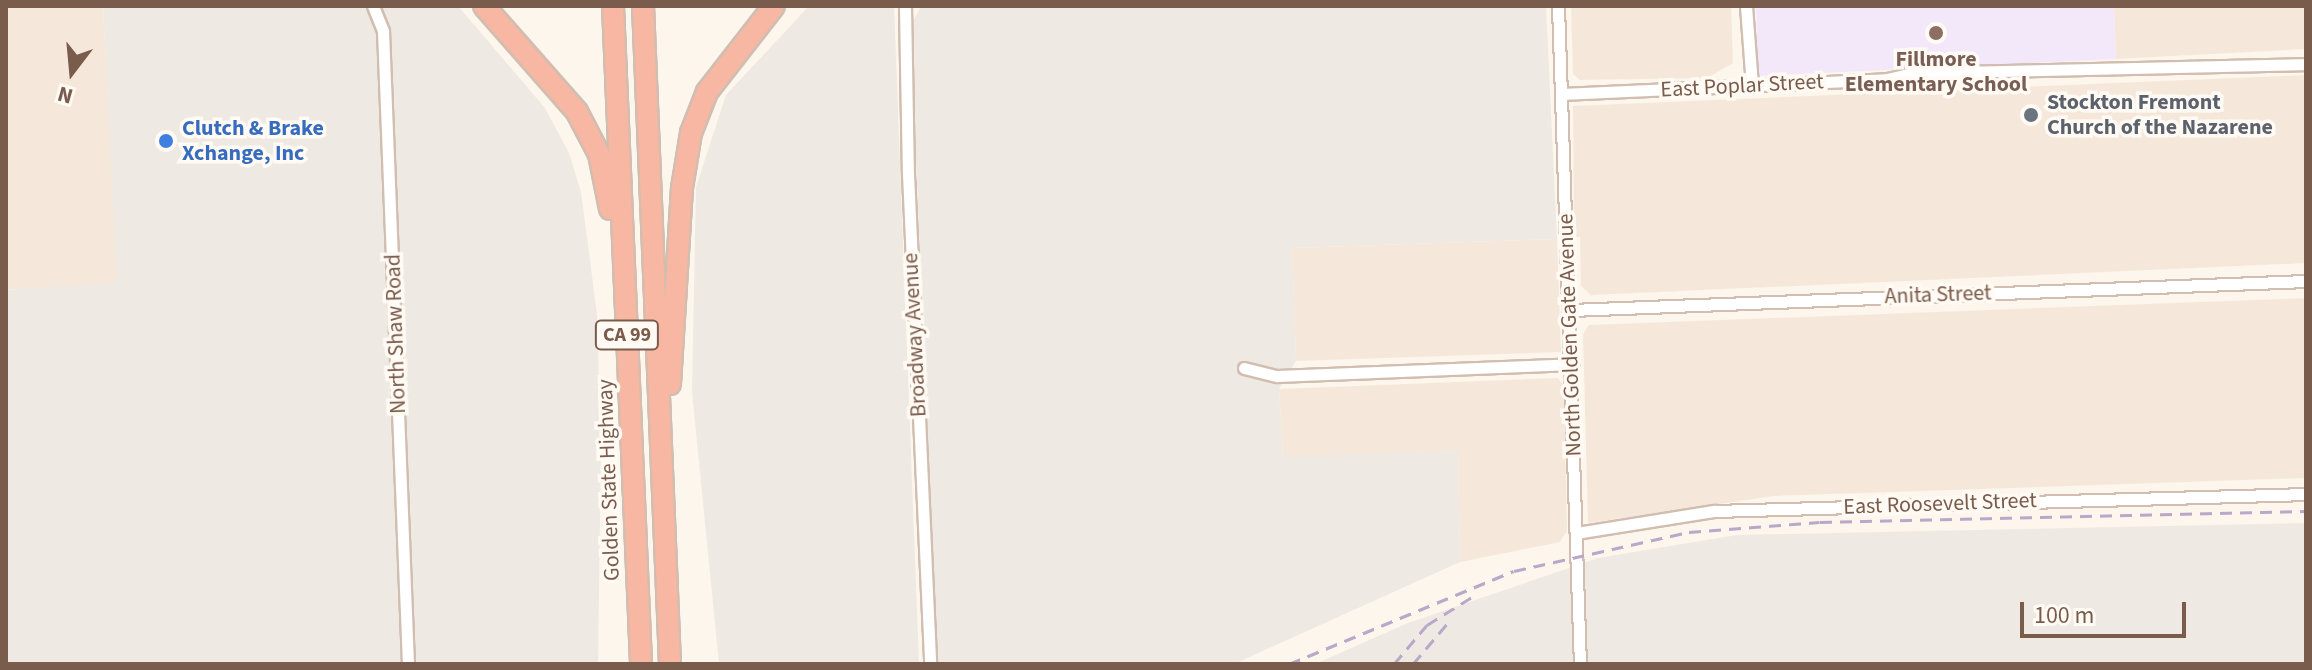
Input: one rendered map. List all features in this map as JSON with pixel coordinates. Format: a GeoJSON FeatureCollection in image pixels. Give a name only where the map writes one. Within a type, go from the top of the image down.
{"type":"FeatureCollection","features":[{"type":"Feature","properties":{"kind":"highway"},"geometry":{"type":"LineString","coordinates":[[484,6],[564,94],[592,138],[608,195],[629,360]]}},
{"type":"Feature","properties":{"kind":"highway","name":"Golden State Highway"},"geometry":{"type":"LineString","coordinates":[[613,6],[641,664]]}},
{"type":"Feature","properties":{"kind":"highway","name":"CA 99"},"geometry":{"type":"LineString","coordinates":[[643,6],[670,664]]}},
{"type":"Feature","properties":{"kind":"highway"},"geometry":{"type":"LineString","coordinates":[[662,472],[682,188],[691,133],[707,92],[774,6]]}},
{"type":"Feature","properties":{"kind":"street","name":"North Shaw Road"},"geometry":{"type":"LineString","coordinates":[[373,6],[383,45],[408,664]]}},
{"type":"Feature","properties":{"kind":"street","name":"Broadway Avenue"},"geometry":{"type":"LineString","coordinates":[[905,6],[908,174],[930,664]]}},
{"type":"Feature","properties":{"kind":"street","name":"North Golden Gate Avenue"},"geometry":{"type":"LineString","coordinates":[[1558,6],[1573,364],[1580,664]]}},
{"type":"Feature","properties":{"kind":"street"},"geometry":{"type":"LineString","coordinates":[[1746,6],[1752,86]]}},
{"type":"Feature","properties":{"kind":"street","name":"East Poplar Street"},"geometry":{"type":"LineString","coordinates":[[1561,94],[1887,79],[1912,73],[2306,64]]}},
{"type":"Feature","properties":{"kind":"street","name":"Anita Street"},"geometry":{"type":"LineString","coordinates":[[1571,310],[2306,281]]}},
{"type":"Feature","properties":{"kind":"street"},"geometry":{"type":"LineString","coordinates":[[1244,368],[1286,376],[1573,364]]}},
{"type":"Feature","properties":{"kind":"street","name":"East Roosevelt Street"},"geometry":{"type":"LineString","coordinates":[[1576,533],[1714,511],[2306,494]]}},
{"type":"Feature","properties":{"kind":"shaded area"},"geometry":{"type":"Polygon","coordinates":[[[6,6],[103,6],[118,284],[6,290],[6,6]]]}},
{"type":"Feature","properties":{"kind":"shaded area"},"geometry":{"type":"Polygon","coordinates":[[[103,6],[458,6],[545,108],[569,153],[581,192],[597,314],[601,447],[598,664],[6,664],[6,290],[117,283],[103,6]]]}},
{"type":"Feature","properties":{"kind":"shaded area"},"geometry":{"type":"Polygon","coordinates":[[[809,6],[894,6],[919,664],[719,664],[692,392],[696,187],[726,95],[809,6]]]}},
{"type":"Feature","properties":{"kind":"shaded area"},"geometry":{"type":"Polygon","coordinates":[[[921,6],[1546,6],[1557,239],[1292,248],[1296,361],[1279,389],[1283,457],[1458,451],[1460,562],[1234,664],[938,664],[910,27],[921,6]]]}},
{"type":"Feature","properties":{"kind":"shaded area"},"geometry":{"type":"Polygon","coordinates":[[[1571,6],[1731,6],[1733,63],[1707,78],[1580,80],[1573,74],[1571,6]]]}},
{"type":"Feature","properties":{"kind":"shaded area","name":"Fillmore Elementary School"},"geometry":{"type":"Polygon","coordinates":[[[1756,6],[2114,6],[2116,59],[1758,76],[1756,6]]]}},
{"type":"Feature","properties":{"kind":"shaded area"},"geometry":{"type":"Polygon","coordinates":[[[2114,6],[2306,6],[2306,49],[2116,59],[2114,6]]]}},
{"type":"Feature","properties":{"kind":"shaded area"},"geometry":{"type":"Polygon","coordinates":[[[2306,75],[2306,263],[1591,295],[1581,286],[1580,237],[1574,237],[1573,106],[2306,75]]]}},
{"type":"Feature","properties":{"kind":"shaded area"},"geometry":{"type":"Polygon","coordinates":[[[1557,239],[1561,352],[1296,361],[1292,248],[1557,239]]]}},
{"type":"Feature","properties":{"kind":"shaded area"},"geometry":{"type":"Polygon","coordinates":[[[2306,298],[2306,478],[1774,496],[1588,523],[1583,334],[1589,325],[2306,298]]]}},
{"type":"Feature","properties":{"kind":"shaded area"},"geometry":{"type":"Polygon","coordinates":[[[1558,378],[1564,386],[1567,531],[1560,542],[1460,562],[1458,451],[1283,458],[1279,389],[1558,378]]]}},
{"type":"Feature","properties":{"kind":"shaded area"},"geometry":{"type":"Polygon","coordinates":[[[2306,523],[2306,664],[1315,664],[1408,623],[1598,558],[1737,535],[2306,523]]]}},
{"type":"Feature","properties":{"kind":"railway"},"geometry":{"type":"LineString","coordinates":[[1289,664],[1514,571],[1689,532],[1820,522],[2306,511]]}},
{"type":"Feature","properties":{"kind":"railway"},"geometry":{"type":"LineString","coordinates":[[1394,664],[1427,625],[1472,597]]}},
{"type":"Feature","properties":{"kind":"railway"},"geometry":{"type":"LineString","coordinates":[[1413,664],[1451,619]]}},
{"type":"Feature","properties":{"kind":"place","name":"Fillmore Elementary School"},"geometry":{"type":"Point","coordinates":[1936,33]}},
{"type":"Feature","properties":{"kind":"place","name":"Stockton Fremont Church of the Nazarene"},"geometry":{"type":"Point","coordinates":[2031,115]}},
{"type":"Feature","properties":{"kind":"place","name":"Clutch & Brake Xchange, Inc"},"geometry":{"type":"Point","coordinates":[166,141]}}]}
